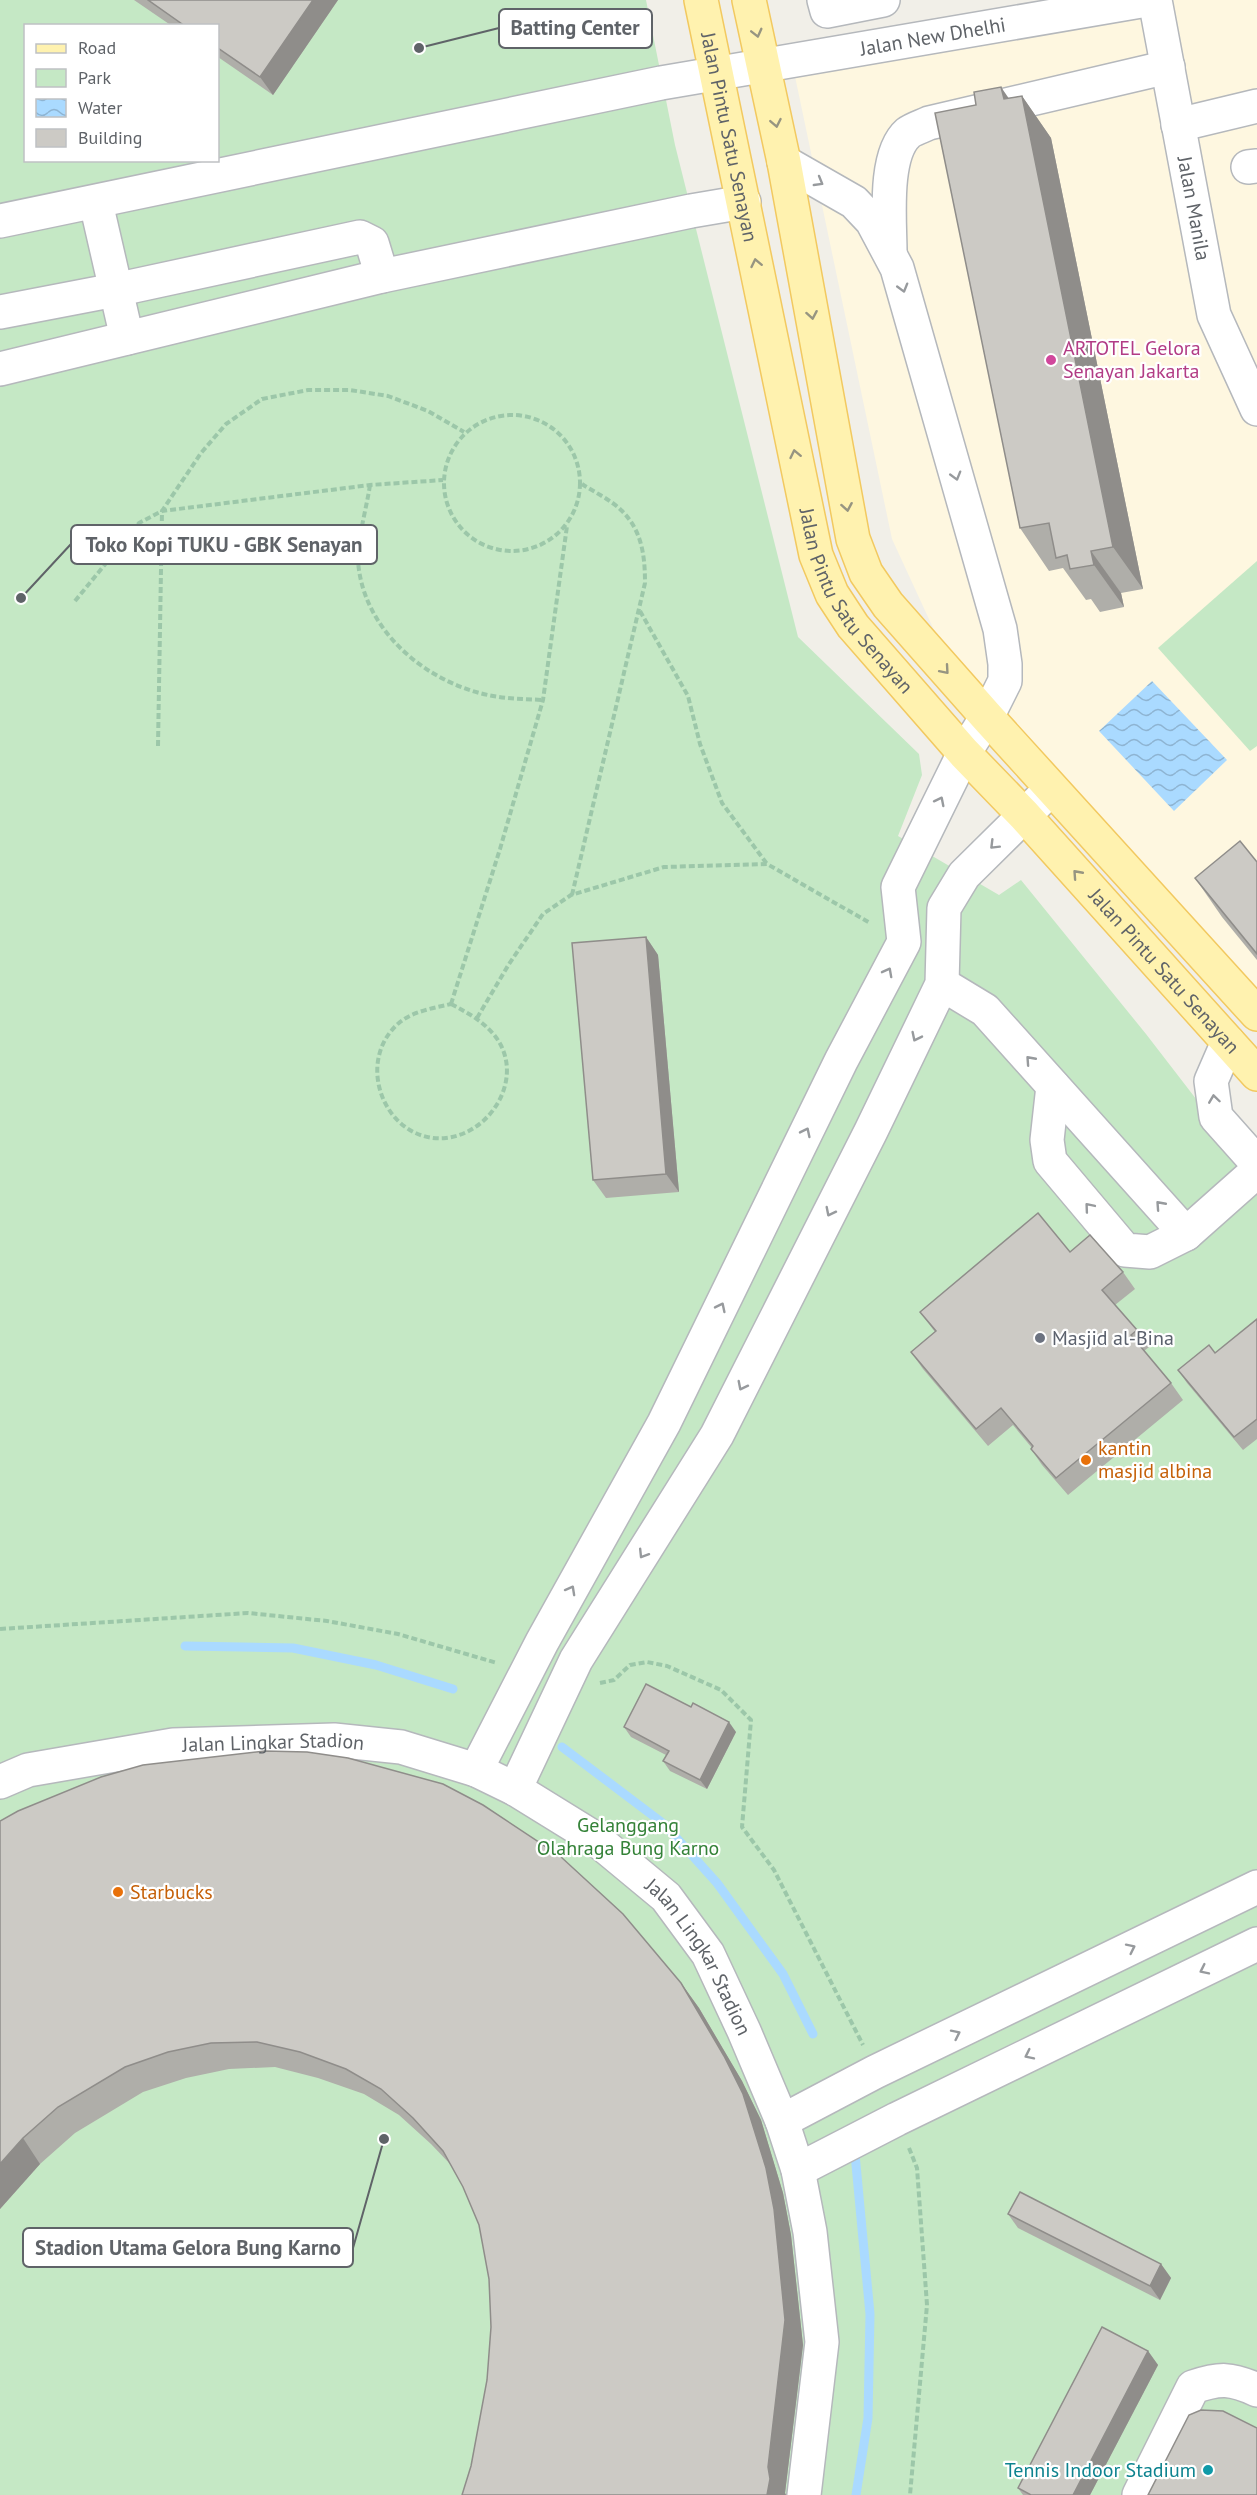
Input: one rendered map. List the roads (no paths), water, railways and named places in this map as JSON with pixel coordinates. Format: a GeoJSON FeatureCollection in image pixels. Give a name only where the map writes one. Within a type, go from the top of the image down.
{"type":"FeatureCollection","features":[{"type":"Feature","properties":{"kind":"main road","name":"Jalan Pintu Satu Senayan"},"geometry":{"type":"LineString","coordinates":[[701,0],[816,555],[832,594],[853,626],[964,753],[1024,815],[1257,1074]]}},
{"type":"Feature","properties":{"kind":"main road","name":"Jalan Pintu Satu Senayan"},"geometry":{"type":"LineString","coordinates":[[749,0],[784,162],[853,539],[866,573],[888,605],[987,717],[1257,1014]]}},
{"type":"Feature","properties":{"kind":"street"},"geometry":{"type":"LineString","coordinates":[[825,5],[883,0]]}},
{"type":"Feature","properties":{"kind":"street","name":"Jalan New Dhelhi"},"geometry":{"type":"LineString","coordinates":[[0,221],[661,83],[1147,0]]}},
{"type":"Feature","properties":{"kind":"street","name":"Jalan Manila"},"geometry":{"type":"LineString","coordinates":[[1155,0],[1214,315],[1242,347],[1257,409]]}},
{"type":"Feature","properties":{"kind":"street"},"geometry":{"type":"LineString","coordinates":[[890,254],[891,178],[899,145],[909,132],[929,123],[1168,67]]}},
{"type":"Feature","properties":{"kind":"street"},"geometry":{"type":"LineString","coordinates":[[1178,124],[1257,106]]}},
{"type":"Feature","properties":{"kind":"street"},"geometry":{"type":"LineString","coordinates":[[476,1770],[542,1642],[664,1423],[841,1061],[904,942],[898,887],[964,753],[987,717],[1005,681],[1000,629],[897,268],[872,221],[854,202],[784,162]]}},
{"type":"Feature","properties":{"kind":"street"},"geometry":{"type":"LineString","coordinates":[[96,202],[127,338]]}},
{"type":"Feature","properties":{"kind":"street"},"geometry":{"type":"LineString","coordinates":[[0,369],[382,276],[744,202]]}},
{"type":"Feature","properties":{"kind":"street"},"geometry":{"type":"LineString","coordinates":[[0,312],[115,290],[360,237],[372,243],[382,276]]}},
{"type":"Feature","properties":{"kind":"street"},"geometry":{"type":"LineString","coordinates":[[515,1789],[576,1660],[717,1436],[871,1131],[942,984],[944,908],[964,875],[1052,789]]}},
{"type":"Feature","properties":{"kind":"street"},"geometry":{"type":"LineString","coordinates":[[942,984],[985,1010],[1186,1234]]}},
{"type":"Feature","properties":{"kind":"street"},"geometry":{"type":"LineString","coordinates":[[1228,1042],[1211,1081],[1216,1117],[1257,1163]]}},
{"type":"Feature","properties":{"kind":"street"},"geometry":{"type":"LineString","coordinates":[[1053,1086],[1047,1140],[1050,1161],[1125,1250],[1150,1252],[1186,1234],[1257,1171]]}},
{"type":"Feature","properties":{"kind":"street"},"geometry":{"type":"LineString","coordinates":[[664,1423],[717,1436]]}},
{"type":"Feature","properties":{"kind":"street"},"geometry":{"type":"LineString","coordinates":[[542,1642],[576,1660]]}},
{"type":"Feature","properties":{"kind":"street","name":"Jalan Lingkar Stadion"},"geometry":{"type":"LineString","coordinates":[[0,1782],[28,1770],[173,1745],[334,1740],[401,1747],[476,1770],[515,1789],[596,1839],[666,1897],[708,1954],[782,2121],[798,2170],[810,2232],[822,2342],[804,2495]]}},
{"type":"Feature","properties":{"kind":"street"},"geometry":{"type":"LineString","coordinates":[[782,2121],[875,2072],[1257,1887]]}},
{"type":"Feature","properties":{"kind":"street"},"geometry":{"type":"LineString","coordinates":[[798,2170],[1257,1944]]}},
{"type":"Feature","properties":{"kind":"street"},"geometry":{"type":"LineString","coordinates":[[903,2060],[920,2109]]}},
{"type":"Feature","properties":{"kind":"street"},"geometry":{"type":"LineString","coordinates":[[1139,2495],[1193,2387],[1217,2379],[1245,2384],[1257,2390]]}},
{"type":"Feature","properties":{"kind":"water"},"geometry":{"type":"Polygon","coordinates":[[[1152,681],[1227,760],[1174,811],[1099,731],[1152,681]]]}},
{"type":"Feature","properties":{"kind":"waterway"},"geometry":{"type":"LineString","coordinates":[[185,1646],[293,1648],[376,1665],[453,1689]]}},
{"type":"Feature","properties":{"kind":"waterway"},"geometry":{"type":"LineString","coordinates":[[562,1747],[664,1824],[717,1883],[783,1974],[813,2034]]}},
{"type":"Feature","properties":{"kind":"waterway"},"geometry":{"type":"LineString","coordinates":[[855,2154],[870,2314],[868,2418],[856,2495]]}},
{"type":"Feature","properties":{"kind":"place","name":"Batting Center"},"geometry":{"type":"Point","coordinates":[419,48]}},
{"type":"Feature","properties":{"kind":"place","name":"ARTOTEL Gelora Senayan Jakarta"},"geometry":{"type":"Point","coordinates":[1051,360]}},
{"type":"Feature","properties":{"kind":"place","name":"Toko Kopi TUKU - GBK Senayan"},"geometry":{"type":"Point","coordinates":[21,598]}},
{"type":"Feature","properties":{"kind":"place","name":"Masjid al-Bina"},"geometry":{"type":"Point","coordinates":[1040,1338]}},
{"type":"Feature","properties":{"kind":"place","name":"kantin masjid albina"},"geometry":{"type":"Point","coordinates":[1086,1460]}},
{"type":"Feature","properties":{"kind":"place","name":"Starbucks"},"geometry":{"type":"Point","coordinates":[118,1892]}},
{"type":"Feature","properties":{"kind":"place","name":"Stadion Utama Gelora Bung Karno"},"geometry":{"type":"Point","coordinates":[384,2139]}},
{"type":"Feature","properties":{"kind":"place","name":"Tennis Indoor Stadium"},"geometry":{"type":"Point","coordinates":[1208,2470]}},
{"type":"Feature","properties":{"kind":"park label","name":"Gelanggang Olahraga Bung Karno"},"geometry":{"type":"Point","coordinates":[628,1836]}}]}
